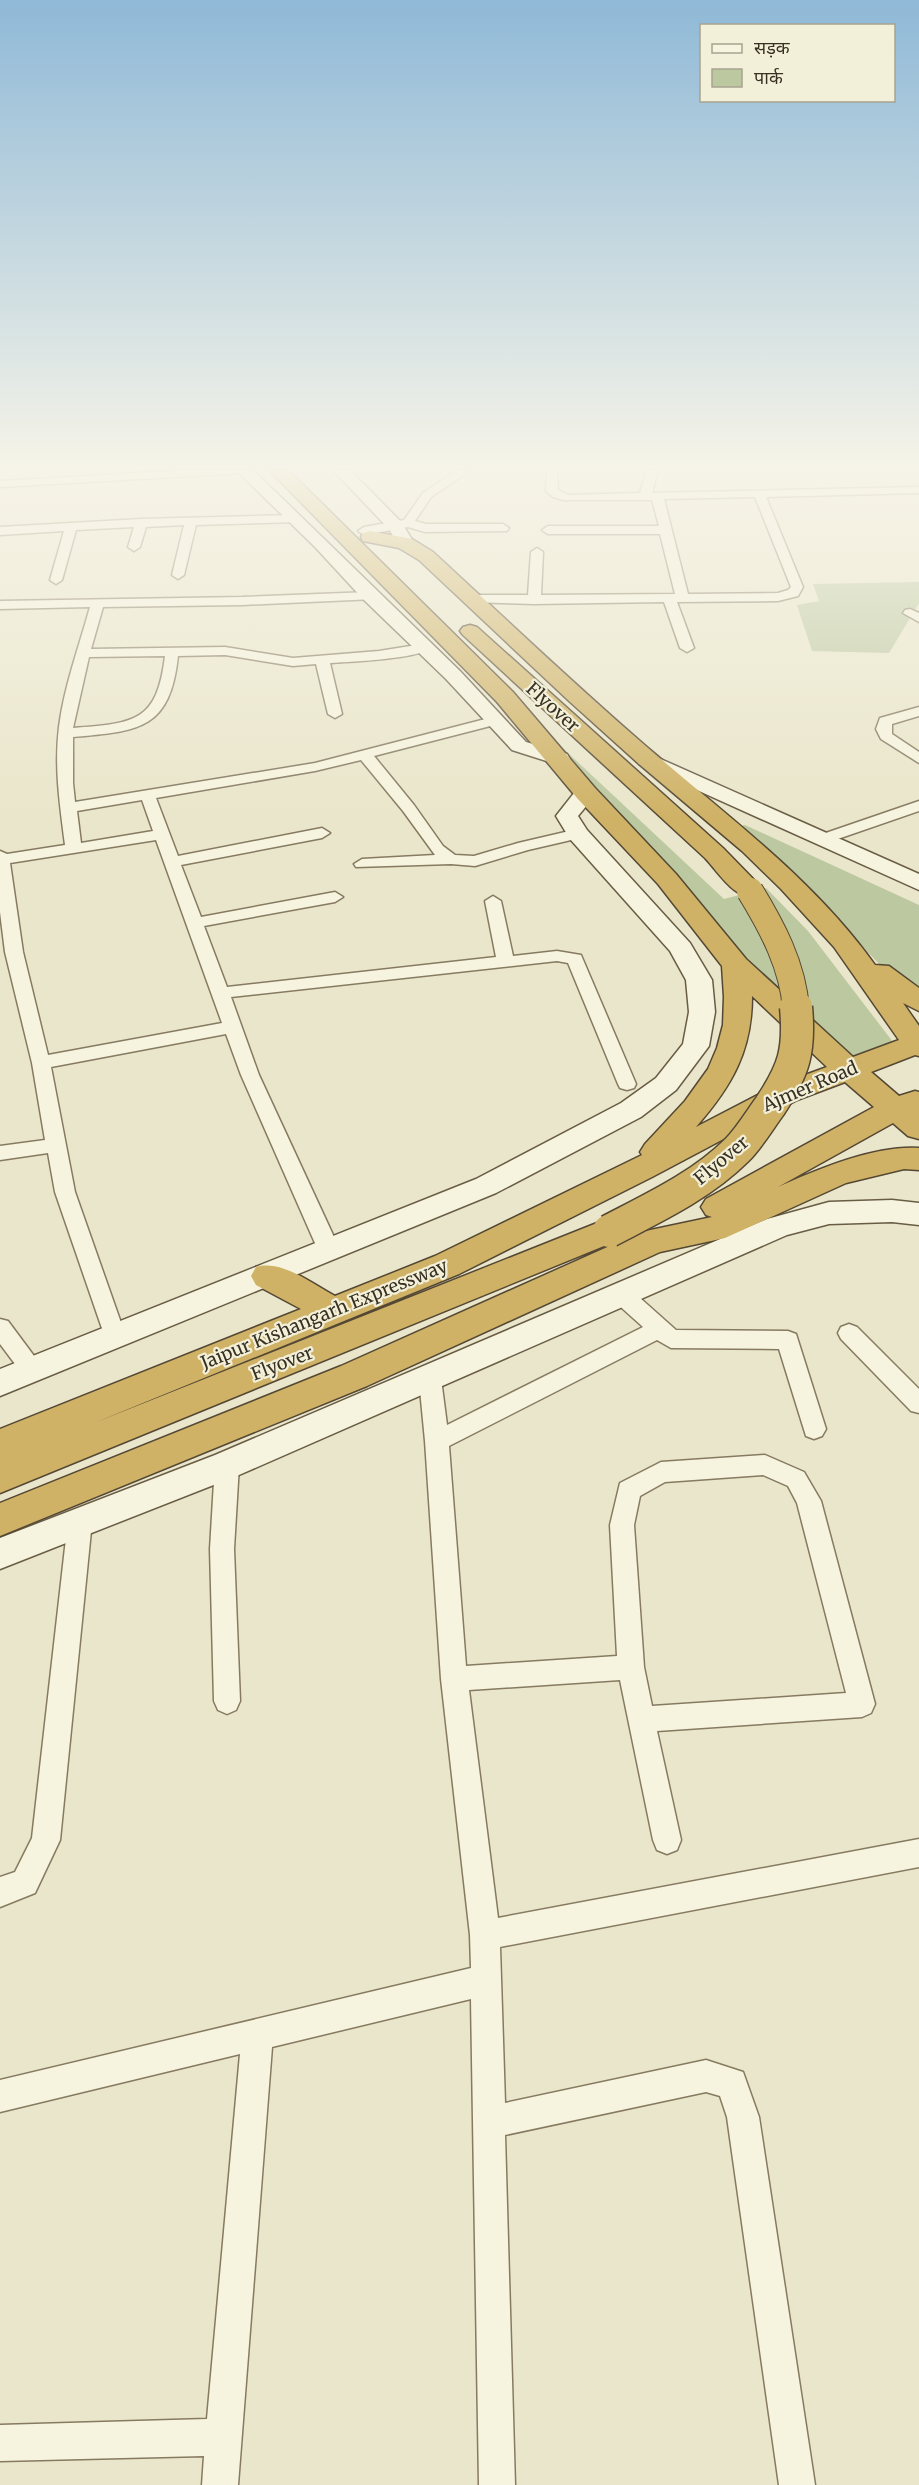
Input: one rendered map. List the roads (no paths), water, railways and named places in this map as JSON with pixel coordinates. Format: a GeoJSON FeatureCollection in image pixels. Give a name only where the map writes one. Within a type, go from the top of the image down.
{"type":"FeatureCollection","features":[{"type":"Feature","properties":{"kind":"highway"},"geometry":{"type":"LineString","coordinates":[[395,586],[478,669],[559,759],[586,793],[667,879],[736,965],[848,1069],[907,1104],[919,1129]]}},
{"type":"Feature","properties":{"kind":"highway"},"geometry":{"type":"LineString","coordinates":[[444,586],[456,606],[647,759],[751,846],[844,941],[894,986],[919,1002]]}},
{"type":"Feature","properties":{"kind":"highway","name":"Flyover"},"geometry":{"type":"LineString","coordinates":[[0,1477],[609,1231],[680,1194],[723,1163],[751,1136],[791,1074],[797,1039],[796,1006],[789,973],[779,940],[750,891],[714,853],[456,606]]}},
{"type":"Feature","properties":{"kind":"highway"},"geometry":{"type":"LineString","coordinates":[[423,648],[478,669]]}},
{"type":"Feature","properties":{"kind":"highway"},"geometry":{"type":"LineString","coordinates":[[844,941],[918,1045]]}},
{"type":"Feature","properties":{"kind":"highway"},"geometry":{"type":"LineString","coordinates":[[641,1169],[717,1082],[729,1057],[737,1032],[740,1000],[736,965]]}},
{"type":"Feature","properties":{"kind":"highway","name":"Ajmer Road"},"geometry":{"type":"LineString","coordinates":[[641,1169],[786,1093],[918,1045]]}},
{"type":"Feature","properties":{"kind":"highway"},"geometry":{"type":"LineString","coordinates":[[0,1520],[321,1390],[653,1241],[907,1104]]}},
{"type":"Feature","properties":{"kind":"highway"},"geometry":{"type":"LineString","coordinates":[[653,1241],[712,1230],[837,1174],[904,1158],[919,1159]]}},
{"type":"Feature","properties":{"kind":"highway","name":"Jaipur Kishangarh Expressway"},"geometry":{"type":"LineString","coordinates":[[0,1445],[447,1265],[641,1169]]}},
{"type":"Feature","properties":{"kind":"highway"},"geometry":{"type":"LineString","coordinates":[[268,1276],[333,1311]]}},
{"type":"Feature","properties":{"kind":"street"},"geometry":{"type":"LineString","coordinates":[[360,586],[453,675],[519,746],[559,759]]}},
{"type":"Feature","properties":{"kind":"street"},"geometry":{"type":"LineString","coordinates":[[534,600],[535,586]]}},
{"type":"Feature","properties":{"kind":"street"},"geometry":{"type":"LineString","coordinates":[[674,586],[687,648]]}},
{"type":"Feature","properties":{"kind":"street"},"geometry":{"type":"LineString","coordinates":[[456,606],[534,600],[778,597],[793,593],[797,586]]}},
{"type":"Feature","properties":{"kind":"street"},"geometry":{"type":"LineString","coordinates":[[3,608],[370,596]]}},
{"type":"Feature","properties":{"kind":"street"},"geometry":{"type":"LineString","coordinates":[[74,849],[65,783],[66,733],[74,688],[97,604]]}},
{"type":"Feature","properties":{"kind":"street"},"geometry":{"type":"LineString","coordinates":[[84,653],[225,651],[293,662],[423,648]]}},
{"type":"Feature","properties":{"kind":"street"},"geometry":{"type":"LineString","coordinates":[[66,733],[139,723],[154,712],[163,700],[170,677],[172,651]]}},
{"type":"Feature","properties":{"kind":"street"},"geometry":{"type":"LineString","coordinates":[[322,660],[335,714]]}},
{"type":"Feature","properties":{"kind":"street"},"geometry":{"type":"LineString","coordinates":[[919,711],[885,721],[883,729],[886,736],[919,759]]}},
{"type":"Feature","properties":{"kind":"street"},"geometry":{"type":"LineString","coordinates":[[67,808],[315,767],[497,720]]}},
{"type":"Feature","properties":{"kind":"street"},"geometry":{"type":"LineString","coordinates":[[365,755],[409,808],[436,849],[451,859]]}},
{"type":"Feature","properties":{"kind":"street"},"geometry":{"type":"LineString","coordinates":[[647,759],[919,883]]}},
{"type":"Feature","properties":{"kind":"street"},"geometry":{"type":"LineString","coordinates":[[0,1383],[486,1186],[631,1110],[666,1084],[696,1046],[702,1012],[699,980],[681,948],[578,834],[567,816],[586,793]]}},
{"type":"Feature","properties":{"kind":"street"},"geometry":{"type":"LineString","coordinates":[[148,796],[250,1075],[328,1250]]}},
{"type":"Feature","properties":{"kind":"street"},"geometry":{"type":"LineString","coordinates":[[823,838],[919,806]]}},
{"type":"Feature","properties":{"kind":"street"},"geometry":{"type":"LineString","coordinates":[[172,862],[322,833]]}},
{"type":"Feature","properties":{"kind":"street"},"geometry":{"type":"LineString","coordinates":[[362,864],[451,859],[475,861],[524,846],[578,834]]}},
{"type":"Feature","properties":{"kind":"street"},"geometry":{"type":"LineString","coordinates":[[115,1336],[65,1192],[41,1063],[14,952],[0,858],[161,835]]}},
{"type":"Feature","properties":{"kind":"street"},"geometry":{"type":"LineString","coordinates":[[194,923],[335,897]]}},
{"type":"Feature","properties":{"kind":"street"},"geometry":{"type":"LineString","coordinates":[[493,901],[505,961]]}},
{"type":"Feature","properties":{"kind":"street"},"geometry":{"type":"LineString","coordinates":[[220,993],[557,956],[575,959],[627,1084]]}},
{"type":"Feature","properties":{"kind":"street"},"geometry":{"type":"LineString","coordinates":[[41,1063],[233,1027]]}},
{"type":"Feature","properties":{"kind":"street"},"geometry":{"type":"LineString","coordinates":[[0,1153],[56,1145]]}},
{"type":"Feature","properties":{"kind":"street"},"geometry":{"type":"LineString","coordinates":[[0,1554],[227,1465],[778,1227],[829,1213],[892,1211],[919,1214]]}},
{"type":"Feature","properties":{"kind":"street"},"geometry":{"type":"LineString","coordinates":[[622,1295],[672,1339],[788,1340],[814,1429]]}},
{"type":"Feature","properties":{"kind":"street"},"geometry":{"type":"LineString","coordinates":[[0,1327],[32,1370]]}},
{"type":"Feature","properties":{"kind":"street"},"geometry":{"type":"LineString","coordinates":[[437,1441],[659,1329]]}},
{"type":"Feature","properties":{"kind":"street"},"geometry":{"type":"LineString","coordinates":[[849,1333],[919,1404]]}},
{"type":"Feature","properties":{"kind":"street"},"geometry":{"type":"LineString","coordinates":[[430,1379],[437,1441],[454,1679],[485,1935],[497,2485]]}},
{"type":"Feature","properties":{"kind":"street"},"geometry":{"type":"LineString","coordinates":[[227,1465],[222,1549],[227,1701]]}},
{"type":"Feature","properties":{"kind":"street"},"geometry":{"type":"LineString","coordinates":[[641,1719],[862,1704],[809,1501],[796,1479],[765,1465],[661,1472],[629,1490],[622,1525],[631,1667],[641,1719],[667,1840]]}},
{"type":"Feature","properties":{"kind":"street"},"geometry":{"type":"LineString","coordinates":[[0,1892],[25,1883],[46,1840],[80,1521]]}},
{"type":"Feature","properties":{"kind":"street"},"geometry":{"type":"LineString","coordinates":[[454,1679],[631,1667]]}},
{"type":"Feature","properties":{"kind":"street"},"geometry":{"type":"LineString","coordinates":[[485,1935],[919,1853]]}},
{"type":"Feature","properties":{"kind":"street"},"geometry":{"type":"LineString","coordinates":[[0,2096],[486,1980]]}},
{"type":"Feature","properties":{"kind":"street"},"geometry":{"type":"LineString","coordinates":[[220,2485],[257,2035]]}},
{"type":"Feature","properties":{"kind":"street"},"geometry":{"type":"LineString","coordinates":[[489,2122],[706,2076],[732,2083],[744,2117],[797,2485]]}},
{"type":"Feature","properties":{"kind":"street"},"geometry":{"type":"LineString","coordinates":[[0,2443],[223,2437]]}}]}
